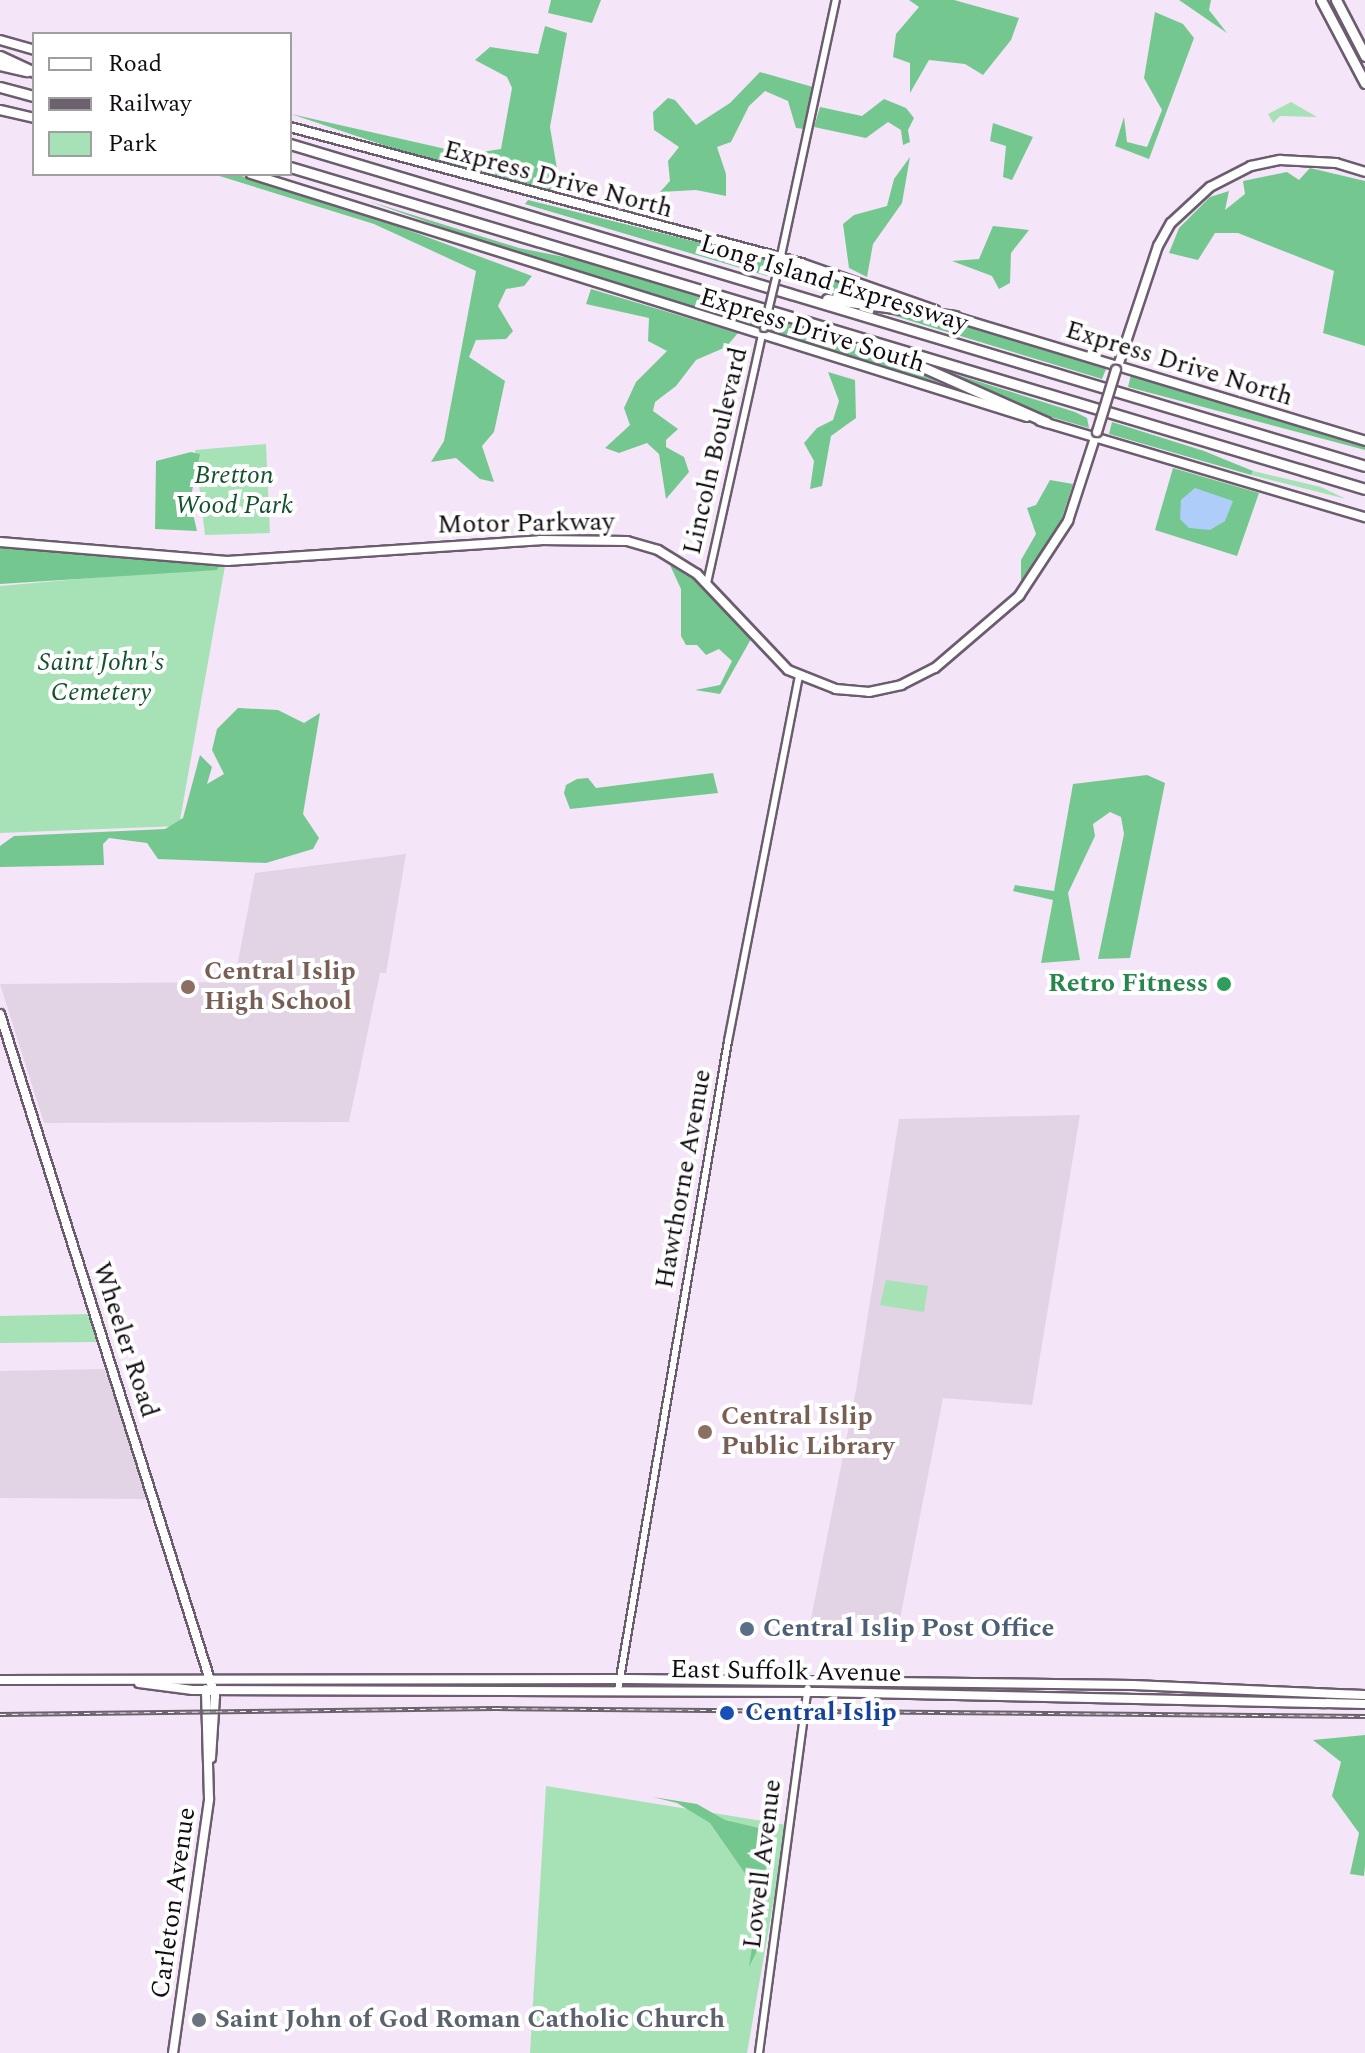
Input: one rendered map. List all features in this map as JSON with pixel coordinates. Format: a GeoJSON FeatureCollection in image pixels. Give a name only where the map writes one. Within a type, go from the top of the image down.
{"type":"FeatureCollection","features":[{"type":"Feature","properties":{"kind":"highway"},"geometry":{"type":"LineString","coordinates":[[1321,0],[1365,83]]}},
{"type":"Feature","properties":{"kind":"highway"},"geometry":{"type":"LineString","coordinates":[[1336,0],[1365,56]]}},
{"type":"Feature","properties":{"kind":"highway"},"geometry":{"type":"LineString","coordinates":[[0,56],[32,71]]}},
{"type":"Feature","properties":{"kind":"highway"},"geometry":{"type":"LineString","coordinates":[[0,65],[32,72]]}},
{"type":"Feature","properties":{"kind":"highway"},"geometry":{"type":"LineString","coordinates":[[0,87],[32,95]]}},
{"type":"Feature","properties":{"kind":"highway","name":"Long Island Expressway"},"geometry":{"type":"LineString","coordinates":[[292,145],[1365,466]]}},
{"type":"Feature","properties":{"kind":"highway","name":"Long Island Expressway"},"geometry":{"type":"LineString","coordinates":[[292,168],[1365,489]]}},
{"type":"Feature","properties":{"kind":"highway"},"geometry":{"type":"LineString","coordinates":[[752,282],[850,304],[955,316]]}},
{"type":"Feature","properties":{"kind":"highway"},"geometry":{"type":"LineString","coordinates":[[811,322],[1046,422]]}},
{"type":"Feature","properties":{"kind":"main road"},"geometry":{"type":"LineString","coordinates":[[0,40],[32,49]]}},
{"type":"Feature","properties":{"kind":"main road"},"geometry":{"type":"LineString","coordinates":[[0,110],[32,118]]}},
{"type":"Feature","properties":{"kind":"main road","name":"Express Drive North"},"geometry":{"type":"LineString","coordinates":[[292,128],[780,262],[1117,368],[1365,441]]}},
{"type":"Feature","properties":{"kind":"main road","name":"Motor Parkway"},"geometry":{"type":"LineString","coordinates":[[0,542],[227,561],[612,539],[658,550],[707,583],[780,663],[799,676],[850,692],[884,690],[917,679],[967,644],[1006,610],[1046,562],[1068,521],[1158,246],[1171,223],[1207,189],[1251,166],[1280,160],[1310,160],[1365,172]]}},
{"type":"Feature","properties":{"kind":"main road","name":"Express Drive South"},"geometry":{"type":"LineString","coordinates":[[257,176],[1046,422],[1097,434],[1365,517]]}},
{"type":"Feature","properties":{"kind":"main road","name":"Wheeler Road"},"geometry":{"type":"LineString","coordinates":[[0,1014],[206,1680],[212,1712]]}},
{"type":"Feature","properties":{"kind":"main road","name":"East Suffolk Avenue"},"geometry":{"type":"LineString","coordinates":[[135,1682],[619,1679],[1365,1695]]}},
{"type":"Feature","properties":{"kind":"main road"},"geometry":{"type":"LineString","coordinates":[[0,1680],[135,1682]]}},
{"type":"Feature","properties":{"kind":"main road","name":"East Suffolk Avenue"},"geometry":{"type":"LineString","coordinates":[[135,1682],[157,1689],[238,1691],[807,1692],[1365,1704]]}},
{"type":"Feature","properties":{"kind":"main road"},"geometry":{"type":"LineString","coordinates":[[212,1712],[224,1698],[238,1691]]}},
{"type":"Feature","properties":{"kind":"main road","name":"Carleton Avenue"},"geometry":{"type":"LineString","coordinates":[[173,2053],[211,1758],[212,1712]]}},
{"type":"Feature","properties":{"kind":"street","name":"Lincoln Boulevard"},"geometry":{"type":"LineString","coordinates":[[707,583],[836,0]]}},
{"type":"Feature","properties":{"kind":"street","name":"Hawthorne Avenue"},"geometry":{"type":"LineString","coordinates":[[618,1690],[728,1041],[799,676]]}},
{"type":"Feature","properties":{"kind":"street","name":"Lowell Avenue"},"geometry":{"type":"LineString","coordinates":[[759,2053],[807,1692],[811,1682]]}},
{"type":"Feature","properties":{"kind":"shaded area","name":"Central Islip High School"},"geometry":{"type":"Polygon","coordinates":[[[406,854],[386,973],[380,973],[349,1122],[44,1123],[0,984],[234,982],[255,873],[406,854]]]}},
{"type":"Feature","properties":{"kind":"shaded area"},"geometry":{"type":"Polygon","coordinates":[[[1080,1115],[1032,1405],[943,1398],[899,1624],[849,1616],[845,1634],[809,1629],[856,1390],[899,1119],[1080,1115]]]}},
{"type":"Feature","properties":{"kind":"shaded area"},"geometry":{"type":"Polygon","coordinates":[[[106,1369],[148,1499],[0,1498],[0,1371],[106,1369]]]}},
{"type":"Feature","properties":{"kind":"green space"},"geometry":{"type":"Polygon","coordinates":[[[551,0],[601,0],[592,23],[548,13],[551,0]]]}},
{"type":"Feature","properties":{"kind":"green space"},"geometry":{"type":"Polygon","coordinates":[[[909,0],[954,0],[1019,18],[1011,40],[983,75],[965,64],[929,60],[910,93],[910,63],[893,57],[896,34],[919,7],[909,0]]]}},
{"type":"Feature","properties":{"kind":"green space"},"geometry":{"type":"Polygon","coordinates":[[[1179,0],[1211,0],[1209,10],[1227,33],[1179,0]]]}},
{"type":"Feature","properties":{"kind":"green space"},"geometry":{"type":"Polygon","coordinates":[[[1155,12],[1183,24],[1194,38],[1149,159],[1115,146],[1124,117],[1127,142],[1147,147],[1162,110],[1144,78],[1155,12]]]}},
{"type":"Feature","properties":{"kind":"green space"},"geometry":{"type":"Polygon","coordinates":[[[545,26],[567,33],[550,127],[559,181],[550,192],[425,159],[292,114],[468,154],[501,149],[512,88],[507,77],[475,60],[490,47],[538,54],[545,26]]]}},
{"type":"Feature","properties":{"kind":"green space"},"geometry":{"type":"Polygon","coordinates":[[[760,72],[813,87],[805,129],[796,128],[788,101],[765,91],[749,106],[731,142],[717,147],[726,174],[726,196],[696,190],[660,192],[670,181],[668,161],[679,147],[654,130],[653,112],[668,98],[675,100],[696,125],[730,103],[760,72]]]}},
{"type":"Feature","properties":{"kind":"green space"},"geometry":{"type":"Polygon","coordinates":[[[884,99],[906,108],[914,118],[908,130],[910,142],[903,145],[901,130],[888,122],[866,138],[814,127],[820,107],[862,116],[884,99]]]}},
{"type":"Feature","properties":{"kind":"green space"},"geometry":{"type":"Polygon","coordinates":[[[1291,102],[1317,117],[1280,116],[1273,123],[1268,114],[1291,102]]]}},
{"type":"Feature","properties":{"kind":"green space"},"geometry":{"type":"Polygon","coordinates":[[[993,123],[1033,137],[1012,180],[1003,177],[1006,146],[990,141],[993,123]]]}},
{"type":"Feature","properties":{"kind":"green space"},"geometry":{"type":"Polygon","coordinates":[[[910,157],[902,203],[873,244],[867,277],[849,268],[843,224],[854,215],[887,206],[894,179],[910,157]]]}},
{"type":"Feature","properties":{"kind":"green space"},"geometry":{"type":"Polygon","coordinates":[[[1310,168],[1365,181],[1365,346],[1323,333],[1334,271],[1238,233],[1215,233],[1198,260],[1169,253],[1179,228],[1210,197],[1229,191],[1225,210],[1245,194],[1243,181],[1287,172],[1299,180],[1310,168]]]}},
{"type":"Feature","properties":{"kind":"green space"},"geometry":{"type":"Polygon","coordinates":[[[219,176],[241,176],[373,217],[532,276],[524,286],[506,289],[498,306],[513,331],[506,339],[476,340],[469,357],[505,381],[494,432],[482,446],[494,482],[480,479],[456,458],[431,462],[444,441],[476,271],[374,224],[219,176]]]}},
{"type":"Feature","properties":{"kind":"green space"},"geometry":{"type":"Polygon","coordinates":[[[528,200],[774,261],[773,269],[767,276],[525,204],[528,200]]]}},
{"type":"Feature","properties":{"kind":"green space"},"geometry":{"type":"Polygon","coordinates":[[[368,201],[519,248],[600,264],[761,316],[757,329],[583,277],[368,201]]]}},
{"type":"Feature","properties":{"kind":"green space"},"geometry":{"type":"Polygon","coordinates":[[[993,226],[1029,230],[1011,253],[1010,283],[999,289],[992,276],[952,261],[979,259],[993,226]]]}},
{"type":"Feature","properties":{"kind":"green space"},"geometry":{"type":"Polygon","coordinates":[[[786,264],[811,271],[912,308],[781,279],[786,264]]]}},
{"type":"Feature","properties":{"kind":"green space"},"geometry":{"type":"Polygon","coordinates":[[[591,289],[738,333],[726,347],[696,360],[676,386],[655,402],[653,411],[678,429],[666,440],[666,447],[684,457],[689,472],[666,499],[659,454],[647,443],[619,453],[605,448],[630,425],[624,408],[636,382],[667,351],[648,341],[649,318],[586,304],[591,289]]]}},
{"type":"Feature","properties":{"kind":"green space"},"geometry":{"type":"Polygon","coordinates":[[[888,314],[952,320],[1106,369],[1102,379],[888,314]]]}},
{"type":"Feature","properties":{"kind":"green space"},"geometry":{"type":"Polygon","coordinates":[[[772,318],[876,353],[948,387],[770,332],[772,318]]]}},
{"type":"Feature","properties":{"kind":"green space"},"geometry":{"type":"Polygon","coordinates":[[[945,371],[1075,412],[1087,418],[1089,428],[1020,408],[945,371]]]}},
{"type":"Feature","properties":{"kind":"green space"},"geometry":{"type":"Polygon","coordinates":[[[828,372],[855,380],[856,418],[831,436],[822,486],[810,489],[814,461],[804,443],[817,428],[833,420],[839,401],[828,372]]]}},
{"type":"Feature","properties":{"kind":"green space"},"geometry":{"type":"Polygon","coordinates":[[[1131,375],[1365,445],[1365,450],[1128,387],[1131,375]]]}},
{"type":"Feature","properties":{"kind":"green space"},"geometry":{"type":"Polygon","coordinates":[[[1112,422],[1204,451],[1253,471],[1251,475],[1109,434],[1112,422]]]}},
{"type":"Feature","properties":{"kind":"green space","name":"Bretton Wood Park"},"geometry":{"type":"Polygon","coordinates":[[[266,444],[270,533],[205,535],[195,450],[266,444]]]}},
{"type":"Feature","properties":{"kind":"green space"},"geometry":{"type":"Polygon","coordinates":[[[191,452],[200,454],[190,501],[197,531],[155,529],[156,461],[191,452]]]}},
{"type":"Feature","properties":{"kind":"green space"},"geometry":{"type":"Polygon","coordinates":[[[1173,468],[1259,493],[1237,556],[1155,530],[1173,468]]]}},
{"type":"Feature","properties":{"kind":"green space"},"geometry":{"type":"Polygon","coordinates":[[[1253,471],[1321,487],[1346,499],[1251,475],[1253,471]]]}},
{"type":"Feature","properties":{"kind":"green space"},"geometry":{"type":"Polygon","coordinates":[[[1050,480],[1073,484],[1058,530],[1021,587],[1021,560],[1036,534],[1027,508],[1036,505],[1050,480]]]}},
{"type":"Feature","properties":{"kind":"green space"},"geometry":{"type":"Polygon","coordinates":[[[0,546],[36,546],[220,564],[217,570],[0,584],[0,546]]]}},
{"type":"Feature","properties":{"kind":"green space"},"geometry":{"type":"Polygon","coordinates":[[[670,565],[704,586],[751,639],[720,694],[695,690],[720,685],[732,661],[719,649],[706,655],[697,645],[686,645],[681,636],[681,589],[670,565]]]}},
{"type":"Feature","properties":{"kind":"green space","name":"Saint John's Cemetery"},"geometry":{"type":"Polygon","coordinates":[[[225,566],[179,826],[0,833],[0,586],[225,566]]]}},
{"type":"Feature","properties":{"kind":"green space"},"geometry":{"type":"Polygon","coordinates":[[[238,708],[278,710],[304,723],[320,713],[303,814],[319,838],[313,849],[266,863],[158,859],[147,843],[109,838],[103,844],[104,865],[0,867],[0,846],[14,836],[165,829],[183,818],[200,755],[212,767],[207,784],[224,774],[212,750],[217,729],[238,708]]]}},
{"type":"Feature","properties":{"kind":"green space"},"geometry":{"type":"Polygon","coordinates":[[[713,773],[718,793],[570,809],[564,793],[566,785],[577,779],[588,778],[596,788],[713,773]]]}},
{"type":"Feature","properties":{"kind":"green space"},"geometry":{"type":"Polygon","coordinates":[[[1147,775],[1165,783],[1130,958],[1098,959],[1124,834],[1121,817],[1110,812],[1093,824],[1095,836],[1068,893],[1080,960],[1041,963],[1053,900],[1013,891],[1015,885],[1054,891],[1073,784],[1147,775]]]}},
{"type":"Feature","properties":{"kind":"green space"},"geometry":{"type":"Polygon","coordinates":[[[886,1280],[928,1286],[924,1312],[880,1305],[886,1280]]]}},
{"type":"Feature","properties":{"kind":"green space"},"geometry":{"type":"Polygon","coordinates":[[[90,1314],[98,1342],[0,1343],[0,1316],[90,1314]]]}},
{"type":"Feature","properties":{"kind":"green space"},"geometry":{"type":"Polygon","coordinates":[[[1365,1735],[1364,1876],[1350,1874],[1359,1833],[1332,1796],[1341,1762],[1313,1740],[1365,1735]]]}},
{"type":"Feature","properties":{"kind":"green space"},"geometry":{"type":"Polygon","coordinates":[[[546,1786],[787,1825],[747,2053],[530,2053],[546,1786]]]}},
{"type":"Feature","properties":{"kind":"green space"},"geometry":{"type":"Polygon","coordinates":[[[653,1797],[697,1804],[725,1820],[775,1832],[760,1945],[749,1967],[760,1895],[710,1823],[677,1803],[653,1797]]]}},
{"type":"Feature","properties":{"kind":"water"},"geometry":{"type":"Polygon","coordinates":[[[1195,488],[1233,501],[1225,521],[1210,530],[1189,528],[1180,519],[1181,500],[1195,488]]]}},
{"type":"Feature","properties":{"kind":"railway"},"geometry":{"type":"LineString","coordinates":[[0,1714],[496,1708],[1365,1716]]}},
{"type":"Feature","properties":{"kind":"place","name":"Retro Fitness"},"geometry":{"type":"Point","coordinates":[1224,984]}},
{"type":"Feature","properties":{"kind":"place","name":"Central Islip High School"},"geometry":{"type":"Point","coordinates":[188,987]}},
{"type":"Feature","properties":{"kind":"place","name":"Central Islip Public Library"},"geometry":{"type":"Point","coordinates":[705,1432]}},
{"type":"Feature","properties":{"kind":"place","name":"Central Islip Post Office"},"geometry":{"type":"Point","coordinates":[747,1629]}},
{"type":"Feature","properties":{"kind":"place","name":"Central Islip"},"geometry":{"type":"Point","coordinates":[727,1713]}},
{"type":"Feature","properties":{"kind":"place","name":"Saint John of God Roman Catholic Church"},"geometry":{"type":"Point","coordinates":[199,2020]}}]}
